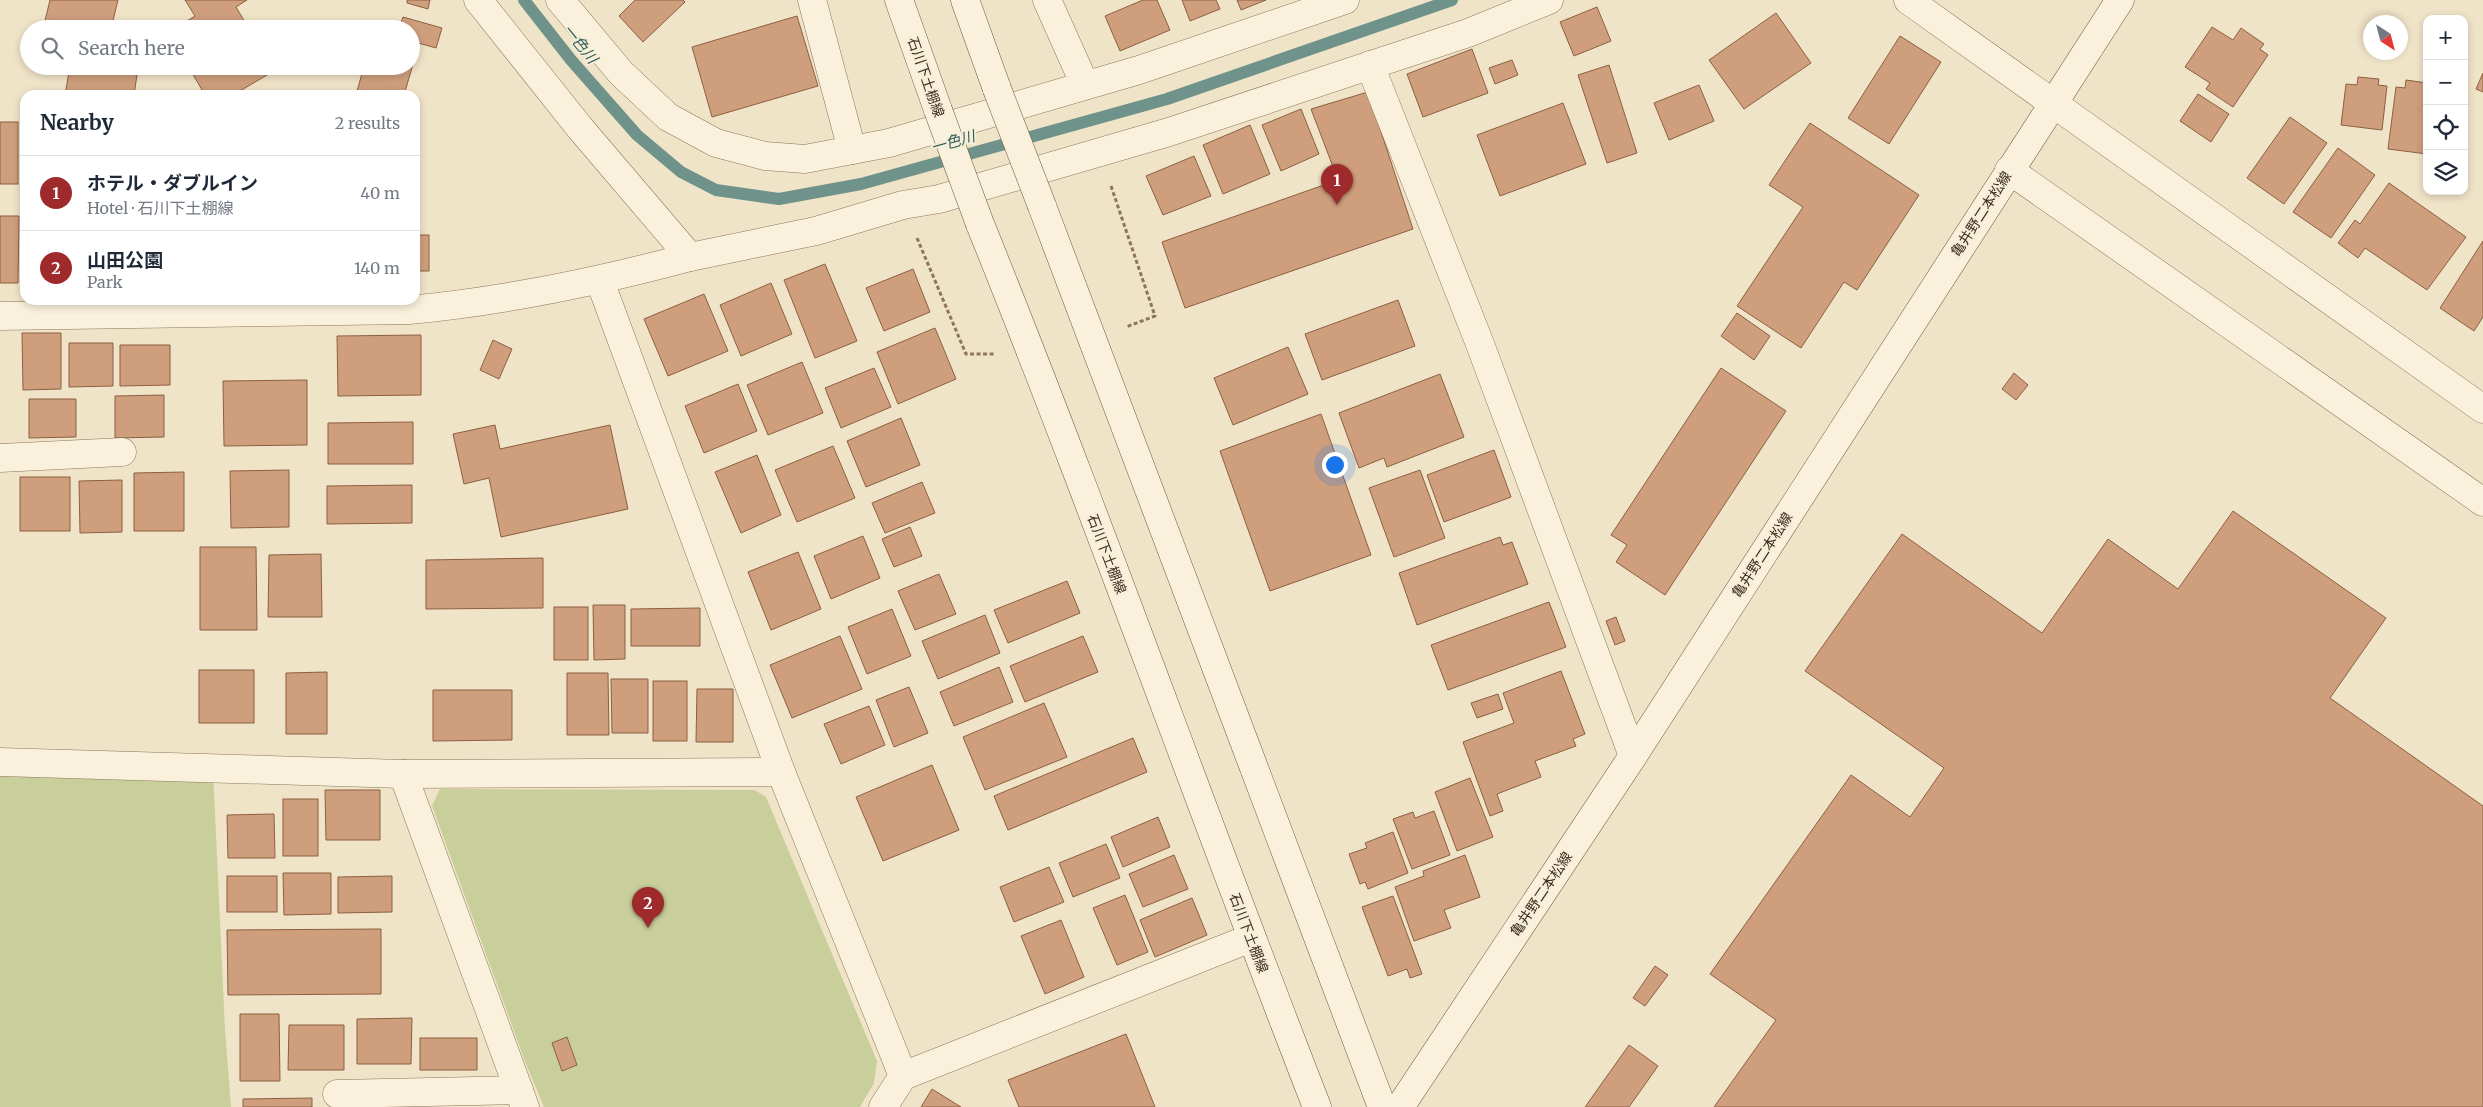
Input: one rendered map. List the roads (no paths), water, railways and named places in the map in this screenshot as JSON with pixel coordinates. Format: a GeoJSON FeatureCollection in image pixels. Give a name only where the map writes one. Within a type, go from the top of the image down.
{"type":"FeatureCollection","features":[{"type":"Feature","properties":{"kind":"street"},"geometry":{"type":"LineString","coordinates":[[478,0],[580,128],[690,257]]}},
{"type":"Feature","properties":{"kind":"street"},"geometry":{"type":"LineString","coordinates":[[560,0],[620,72],[668,117],[716,143],[765,156],[805,159],[889,143],[1085,85],[1293,9],[1345,0]]}},
{"type":"Feature","properties":{"kind":"street"},"geometry":{"type":"LineString","coordinates":[[812,0],[852,150]]}},
{"type":"Feature","properties":{"kind":"street","name":"石川下土棚線"},"geometry":{"type":"LineString","coordinates":[[899,0],[980,224],[1032,353],[1251,938],[1317,1107]]}},
{"type":"Feature","properties":{"kind":"street"},"geometry":{"type":"LineString","coordinates":[[966,0],[997,89],[1094,339],[1382,1107]]}},
{"type":"Feature","properties":{"kind":"street"},"geometry":{"type":"LineString","coordinates":[[1047,0],[1085,85]]}},
{"type":"Feature","properties":{"kind":"street"},"geometry":{"type":"LineString","coordinates":[[0,316],[409,310],[464,305],[600,281],[690,257],[816,230],[939,198],[1169,132],[1468,33],[1549,0]]}},
{"type":"Feature","properties":{"kind":"street"},"geometry":{"type":"LineString","coordinates":[[1908,0],[2483,410]]}},
{"type":"Feature","properties":{"kind":"street","name":"亀井野二本松線"},"geometry":{"type":"LineString","coordinates":[[1400,1107],[1634,756],[2120,0]]}},
{"type":"Feature","properties":{"kind":"street"},"geometry":{"type":"LineString","coordinates":[[1370,65],[1480,344],[1634,756]]}},
{"type":"Feature","properties":{"kind":"street"},"geometry":{"type":"LineString","coordinates":[[2009,170],[2483,502]]}},
{"type":"Feature","properties":{"kind":"street"},"geometry":{"type":"LineString","coordinates":[[600,281],[781,772],[903,1076]]}},
{"type":"Feature","properties":{"kind":"street"},"geometry":{"type":"LineString","coordinates":[[0,458],[122,452]]}},
{"type":"Feature","properties":{"kind":"street"},"geometry":{"type":"LineString","coordinates":[[0,762],[404,774],[781,772]]}},
{"type":"Feature","properties":{"kind":"street"},"geometry":{"type":"LineString","coordinates":[[337,1094],[440,1099],[522,1098],[404,774]]}},
{"type":"Feature","properties":{"kind":"street"},"geometry":{"type":"LineString","coordinates":[[883,1107],[903,1076],[1251,938]]}},
{"type":"Feature","properties":{"kind":"waterway","name":"一色川"},"geometry":{"type":"LineString","coordinates":[[524,0],[571,60],[637,135],[681,172],[716,190],[779,199],[861,184],[1167,99],[1452,0]]}},
{"type":"Feature","properties":{"kind":"place","name":"ホテル・ダブルイン"},"geometry":{"type":"Point","coordinates":[1337,205]}},
{"type":"Feature","properties":{"kind":"place","name":"山田公園"},"geometry":{"type":"Point","coordinates":[648,928]}}]}
